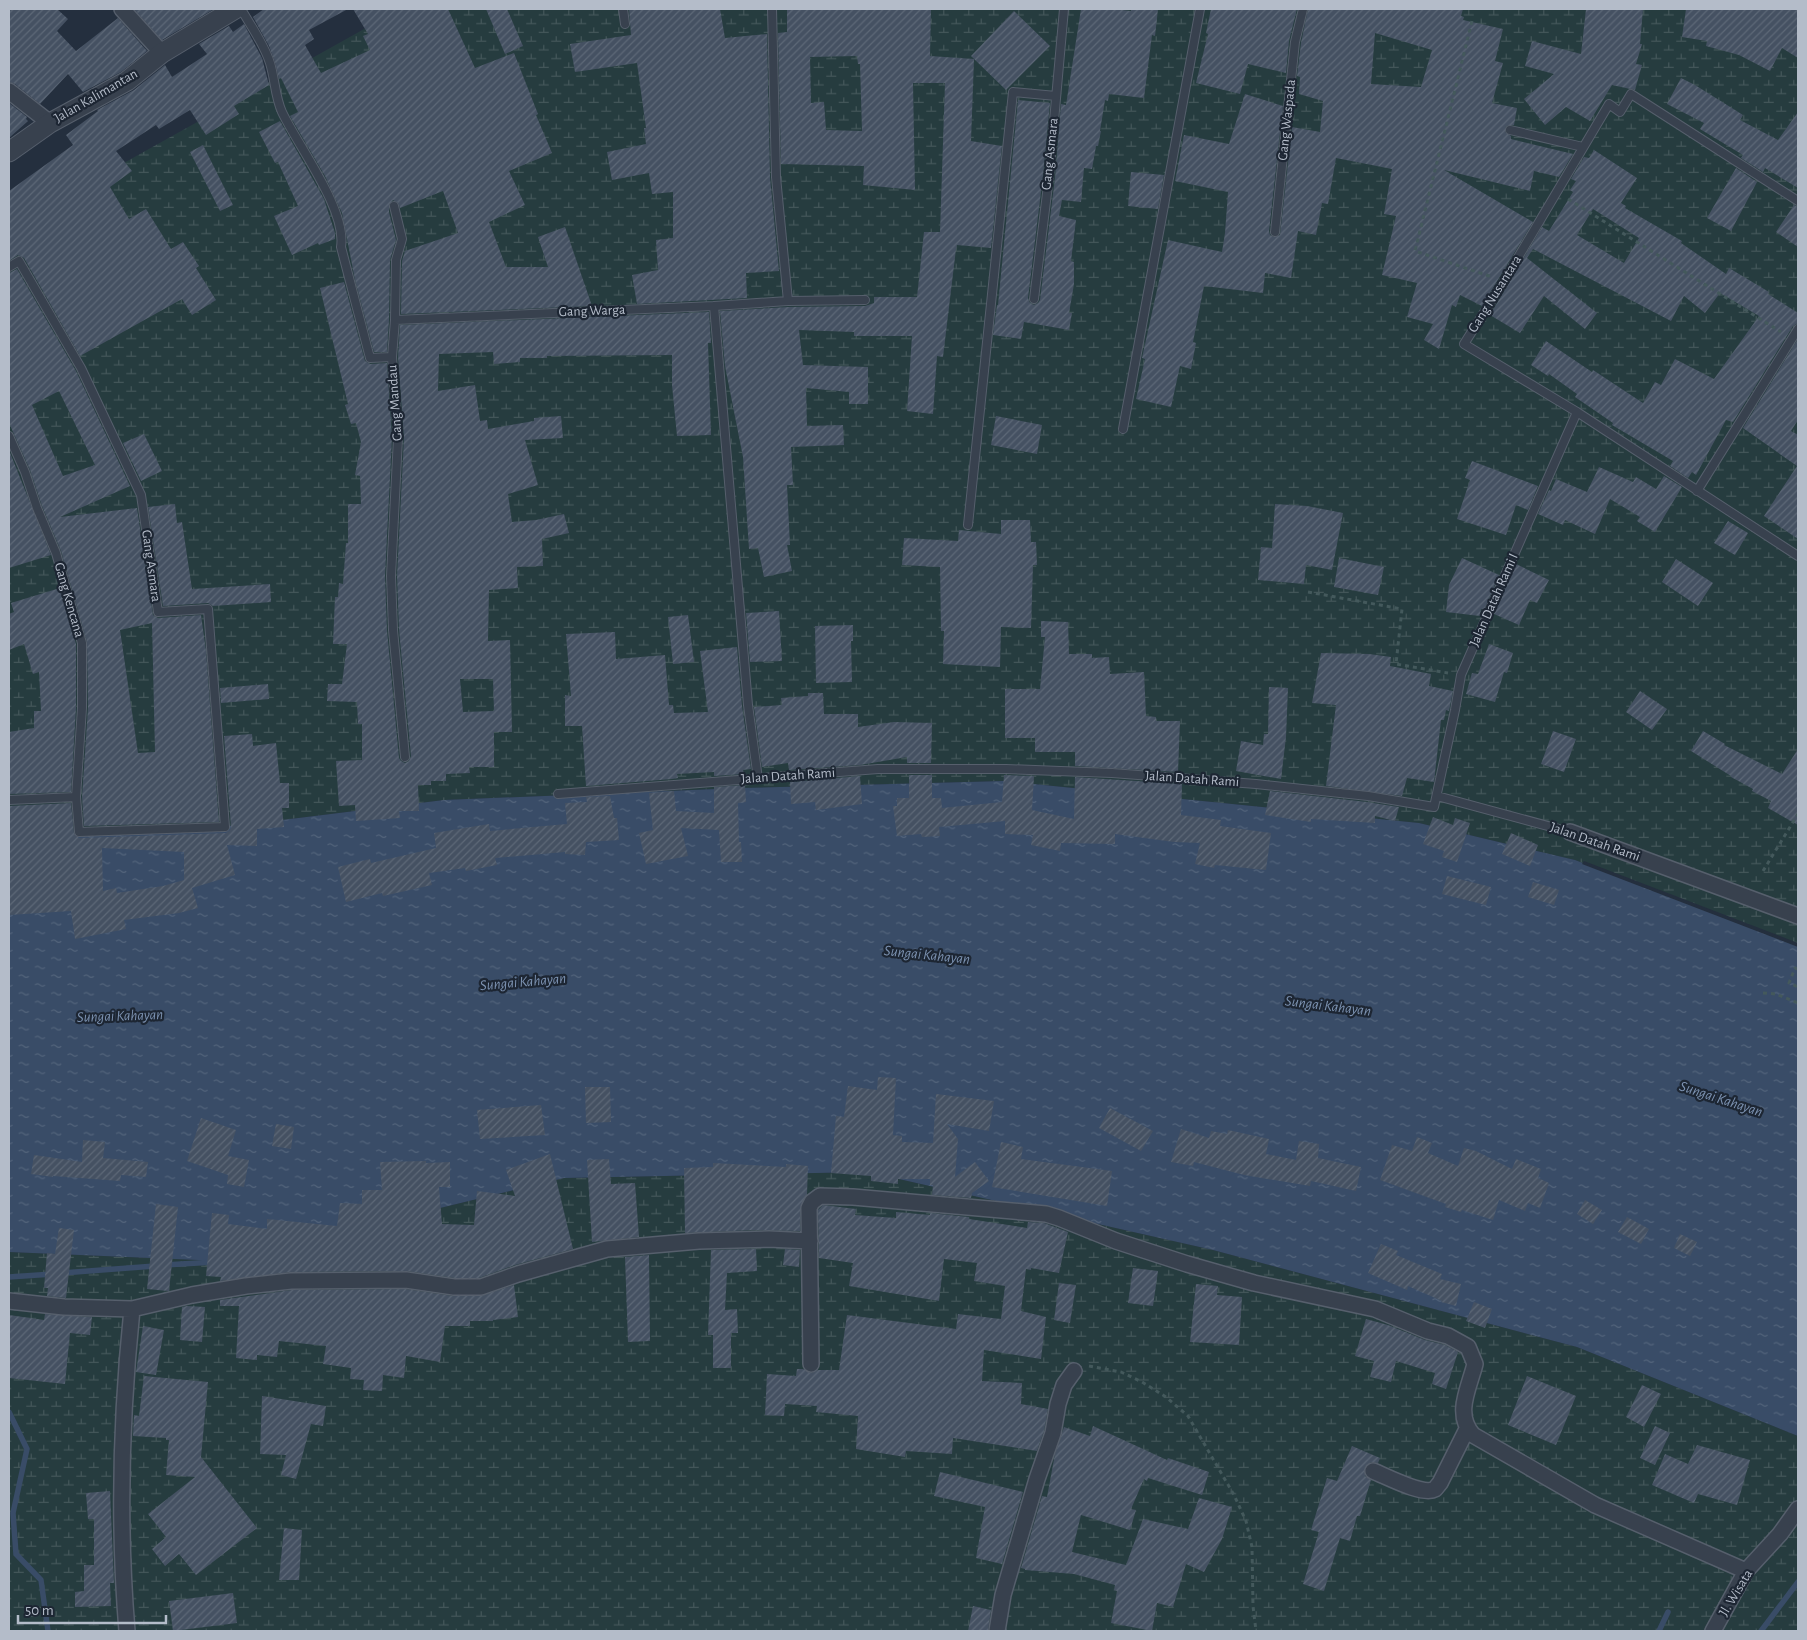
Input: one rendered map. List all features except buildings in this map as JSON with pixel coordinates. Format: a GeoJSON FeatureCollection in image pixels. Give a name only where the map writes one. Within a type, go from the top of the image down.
{"type":"FeatureCollection","features":[{"type":"Feature","properties":{"kind":"street"},"geometry":{"type":"LineString","coordinates":[[122,9],[162,53]]}},
{"type":"Feature","properties":{"kind":"street","name":"Jalan Kalimantan"},"geometry":{"type":"LineString","coordinates":[[9,152],[50,123],[127,81],[162,53],[235,9]]}},
{"type":"Feature","properties":{"kind":"street"},"geometry":{"type":"LineString","coordinates":[[9,91],[50,123]]}},
{"type":"Feature","properties":{"kind":"street","name":"Jalan Datah Rami"},"geometry":{"type":"LineString","coordinates":[[1570,832],[1798,916]]}},
{"type":"Feature","properties":{"kind":"street"},"geometry":{"type":"LineString","coordinates":[[811,1364],[809,1208],[812,1202],[820,1196],[853,1197],[1046,1214],[1116,1241],[1187,1264],[1254,1283],[1375,1309],[1448,1336],[1468,1347],[1475,1364],[1464,1398],[1464,1417],[1467,1428],[1473,1435],[1595,1505],[1746,1571]]}},
{"type":"Feature","properties":{"kind":"street"},"geometry":{"type":"LineString","coordinates":[[9,1301],[64,1307],[132,1309],[192,1295],[291,1281],[406,1280],[454,1287],[481,1287],[518,1274],[607,1249],[707,1241],[769,1239],[810,1241]]}},
{"type":"Feature","properties":{"kind":"street"},"geometry":{"type":"LineString","coordinates":[[126,1631],[122,1572],[122,1518],[125,1375],[132,1309]]}},
{"type":"Feature","properties":{"kind":"street"},"geometry":{"type":"LineString","coordinates":[[996,1631],[1003,1595],[1037,1479],[1053,1433],[1058,1404],[1064,1385],[1074,1371]]}},
{"type":"Feature","properties":{"kind":"street"},"geometry":{"type":"LineString","coordinates":[[1373,1471],[1418,1489],[1428,1491],[1436,1489],[1467,1428]]}},
{"type":"Feature","properties":{"kind":"street","name":"Jl. Wisata"},"geometry":{"type":"LineString","coordinates":[[1713,1631],[1746,1571],[1780,1534],[1798,1509]]}},
{"type":"Feature","properties":{"kind":"lane","name":"Gang Mandau"},"geometry":{"type":"LineString","coordinates":[[241,9],[262,44],[270,62],[281,110],[338,217],[342,237],[341,247],[370,358],[392,357],[398,438],[391,576],[392,612],[405,757]]}},
{"type":"Feature","properties":{"kind":"lane"},"geometry":{"type":"LineString","coordinates":[[623,9],[625,24]]}},
{"type":"Feature","properties":{"kind":"lane"},"geometry":{"type":"LineString","coordinates":[[772,9],[776,177],[788,301]]}},
{"type":"Feature","properties":{"kind":"lane","name":"Gang Asmara"},"geometry":{"type":"LineString","coordinates":[[1034,299],[1049,177],[1064,9]]}},
{"type":"Feature","properties":{"kind":"lane"},"geometry":{"type":"LineString","coordinates":[[1123,428],[1200,9]]}},
{"type":"Feature","properties":{"kind":"lane","name":"Gang Waspada"},"geometry":{"type":"LineString","coordinates":[[1275,232],[1295,42],[1303,9]]}},
{"type":"Feature","properties":{"kind":"lane"},"geometry":{"type":"LineString","coordinates":[[968,525],[1013,92],[1056,96]]}},
{"type":"Feature","properties":{"kind":"lane","name":"Gang Nusantara"},"geometry":{"type":"LineString","coordinates":[[1798,201],[1630,94],[1620,112],[1608,104],[1504,281],[1464,344],[1577,412],[1798,556]]}},
{"type":"Feature","properties":{"kind":"lane"},"geometry":{"type":"LineString","coordinates":[[1510,130],[1583,147]]}},
{"type":"Feature","properties":{"kind":"lane"},"geometry":{"type":"LineString","coordinates":[[392,357],[396,260],[402,239],[394,206]]}},
{"type":"Feature","properties":{"kind":"lane","name":"Gang Asmara"},"geometry":{"type":"LineString","coordinates":[[9,267],[19,261],[81,368],[141,495],[158,612],[208,609],[225,827],[79,832],[76,797]]}},
{"type":"Feature","properties":{"kind":"lane","name":"Gang Warga"},"geometry":{"type":"LineString","coordinates":[[395,320],[788,301],[865,300]]}},
{"type":"Feature","properties":{"kind":"lane"},"geometry":{"type":"LineString","coordinates":[[714,306],[748,705],[758,779]]}},
{"type":"Feature","properties":{"kind":"lane"},"geometry":{"type":"LineString","coordinates":[[1697,491],[1798,329]]}},
{"type":"Feature","properties":{"kind":"lane","name":"Jalan Datah Rami I"},"geometry":{"type":"LineString","coordinates":[[1437,796],[1461,675],[1577,412]]}},
{"type":"Feature","properties":{"kind":"lane","name":"Gang Kencana"},"geometry":{"type":"LineString","coordinates":[[9,436],[26,472],[37,508],[56,553],[82,644],[82,708],[76,797]]}},
{"type":"Feature","properties":{"kind":"lane","name":"Jalan Datah Rami"},"geometry":{"type":"LineString","coordinates":[[558,794],[878,769],[1006,769],[1112,773],[1256,784],[1368,796],[1434,807],[1437,796],[1570,832]]}},
{"type":"Feature","properties":{"kind":"lane"},"geometry":{"type":"LineString","coordinates":[[9,800],[76,797]]}},
{"type":"Feature","properties":{"kind":"path"},"geometry":{"type":"LineString","coordinates":[[1472,21],[1415,251],[1504,281]]}},
{"type":"Feature","properties":{"kind":"path"},"geometry":{"type":"LineString","coordinates":[[1556,192],[1792,339]]}},
{"type":"Feature","properties":{"kind":"path"},"geometry":{"type":"LineString","coordinates":[[1308,592],[1402,609],[1396,664],[1461,675]]}},
{"type":"Feature","properties":{"kind":"path"},"geometry":{"type":"LineString","coordinates":[[1763,871],[1798,814]]}},
{"type":"Feature","properties":{"kind":"path"},"geometry":{"type":"LineString","coordinates":[[1798,969],[1795,968],[1789,983],[1798,987]]}},
{"type":"Feature","properties":{"kind":"path"},"geometry":{"type":"LineString","coordinates":[[1763,993],[1776,994],[1798,1002]]}},
{"type":"Feature","properties":{"kind":"path"},"geometry":{"type":"LineString","coordinates":[[1074,1371],[1090,1366],[1121,1372],[1166,1397],[1188,1416],[1234,1495],[1246,1520],[1252,1547],[1253,1606],[1256,1631]]}},
{"type":"Feature","properties":{"kind":"green space"},"geometry":{"type":"Polygon","coordinates":[[[400,9],[1798,9],[1798,946],[1575,860],[1419,823],[1004,781],[741,788],[444,800],[242,825],[9,841],[9,227],[400,9]]]}},
{"type":"Feature","properties":{"kind":"green space"},"geometry":{"type":"Polygon","coordinates":[[[868,1172],[1213,1250],[1577,1347],[1798,1436],[1798,1631],[9,1631],[9,1252],[222,1261],[564,1178],[868,1172]]]}},
{"type":"Feature","properties":{"kind":"water","name":"Sungai Kahayan"},"geometry":{"type":"Polygon","coordinates":[[[1004,781],[1419,823],[1575,860],[1798,946],[1798,1436],[1577,1347],[1213,1250],[868,1172],[564,1178],[222,1261],[9,1252],[9,841],[242,825],[444,800],[741,788],[1004,781]]]}},
{"type":"Feature","properties":{"kind":"pier"},"geometry":{"type":"Polygon","coordinates":[[[1584,861],[1798,943],[1798,947],[1582,864],[1584,861]]]}},
{"type":"Feature","properties":{"kind":"waterway"},"geometry":{"type":"LineString","coordinates":[[164,1265],[215,1262]]}},
{"type":"Feature","properties":{"kind":"waterway"},"geometry":{"type":"LineString","coordinates":[[62,1273],[155,1266]]}},
{"type":"Feature","properties":{"kind":"waterway"},"geometry":{"type":"LineString","coordinates":[[9,1277],[53,1274]]}},
{"type":"Feature","properties":{"kind":"waterway"},"geometry":{"type":"LineString","coordinates":[[9,1412],[27,1449],[13,1513],[16,1554],[41,1580],[48,1631]]}},
{"type":"Feature","properties":{"kind":"waterway"},"geometry":{"type":"LineString","coordinates":[[1761,1631],[1798,1582]]}},
{"type":"Feature","properties":{"kind":"waterway"},"geometry":{"type":"LineString","coordinates":[[1659,1631],[1668,1612]]}}]}
